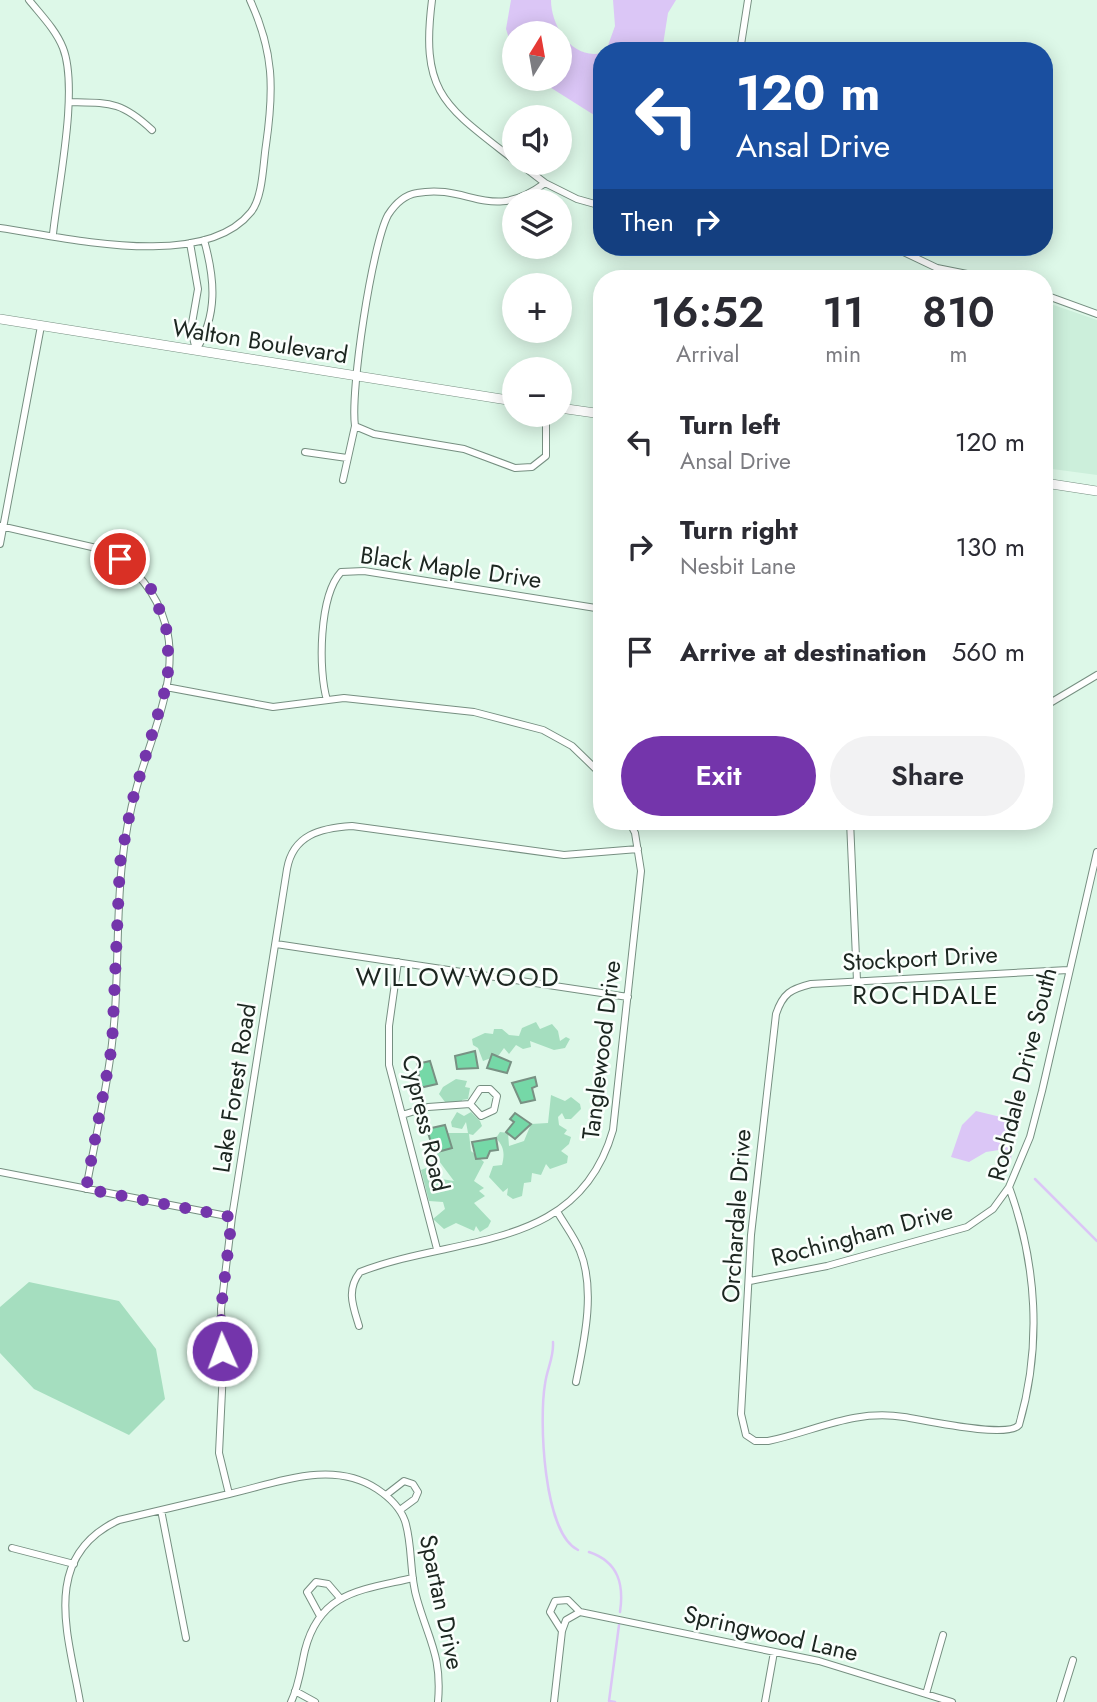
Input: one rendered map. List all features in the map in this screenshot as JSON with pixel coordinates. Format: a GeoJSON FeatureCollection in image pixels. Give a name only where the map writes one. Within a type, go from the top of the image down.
{"type":"FeatureCollection","features":[{"type":"Feature","properties":{"kind":"main road","name":"Walton Boulevard"},"geometry":{"type":"LineString","coordinates":[[0,319],[502,399]]}},
{"type":"Feature","properties":{"kind":"main road"},"geometry":{"type":"LineString","coordinates":[[572,410],[593,413]]}},
{"type":"Feature","properties":{"kind":"main road"},"geometry":{"type":"LineString","coordinates":[[1053,484],[1097,491]]}},
{"type":"Feature","properties":{"kind":"street"},"geometry":{"type":"LineString","coordinates":[[29,0],[59,39],[68,64],[69,102],[53,234]]}},
{"type":"Feature","properties":{"kind":"street"},"geometry":{"type":"LineString","coordinates":[[0,228],[127,246],[161,248],[201,241],[222,234],[251,212],[264,158],[272,104],[271,63],[262,26],[250,0]]}},
{"type":"Feature","properties":{"kind":"street"},"geometry":{"type":"LineString","coordinates":[[432,0],[428,33],[429,69],[440,92],[457,116],[502,150]]}},
{"type":"Feature","properties":{"kind":"street"},"geometry":{"type":"LineString","coordinates":[[741,42],[747,2]]}},
{"type":"Feature","properties":{"kind":"street"},"geometry":{"type":"LineString","coordinates":[[69,102],[121,106],[131,111],[152,130]]}},
{"type":"Feature","properties":{"kind":"street"},"geometry":{"type":"LineString","coordinates":[[535,175],[577,200],[593,204]]}},
{"type":"Feature","properties":{"kind":"street"},"geometry":{"type":"LineString","coordinates":[[343,480],[355,426],[356,376],[381,232],[398,202],[408,196],[429,192],[506,203],[530,194],[545,183]]}},
{"type":"Feature","properties":{"kind":"street"},"geometry":{"type":"LineString","coordinates":[[196,350],[208,331],[213,298],[213,279],[201,241]]}},
{"type":"Feature","properties":{"kind":"street"},"geometry":{"type":"LineString","coordinates":[[190,243],[198,289],[191,329],[196,350]]}},
{"type":"Feature","properties":{"kind":"street"},"geometry":{"type":"LineString","coordinates":[[912,256],[947,270]]}},
{"type":"Feature","properties":{"kind":"street"},"geometry":{"type":"LineString","coordinates":[[1053,298],[1097,314]]}},
{"type":"Feature","properties":{"kind":"street"},"geometry":{"type":"LineString","coordinates":[[0,544],[41,326]]}},
{"type":"Feature","properties":{"kind":"street"},"geometry":{"type":"LineString","coordinates":[[355,426],[374,433],[464,449],[515,468],[532,467],[547,456],[546,427]]}},
{"type":"Feature","properties":{"kind":"street"},"geometry":{"type":"LineString","coordinates":[[305,452],[347,458]]}},
{"type":"Feature","properties":{"kind":"street"},"geometry":{"type":"LineString","coordinates":[[2,527],[105,551],[138,574],[151,589],[166,626],[169,664],[166,687],[132,802],[120,863],[112,1046],[86,1189]]}},
{"type":"Feature","properties":{"kind":"street","name":"Black Maple Drive"},"geometry":{"type":"LineString","coordinates":[[327,700],[322,667],[326,610],[334,580],[341,572],[364,571],[593,609]]}},
{"type":"Feature","properties":{"kind":"street"},"geometry":{"type":"LineString","coordinates":[[1053,701],[1097,675]]}},
{"type":"Feature","properties":{"kind":"street"},"geometry":{"type":"LineString","coordinates":[[166,687],[273,707],[327,700],[370,699],[510,719],[543,730],[572,746],[593,766]]}},
{"type":"Feature","properties":{"kind":"street","name":"Lake Forest Road"},"geometry":{"type":"LineString","coordinates":[[229,1494],[219,1452],[223,1370],[221,1309],[232,1217],[289,856],[303,838],[329,828],[365,827],[506,849],[565,855],[638,849]]}},
{"type":"Feature","properties":{"kind":"street","name":"Tanglewood Drive"},"geometry":{"type":"LineString","coordinates":[[359,1326],[351,1300],[353,1281],[359,1272],[532,1226],[558,1213],[580,1192],[606,1156],[613,1130],[641,871],[632,830]]}},
{"type":"Feature","properties":{"kind":"street"},"geometry":{"type":"LineString","coordinates":[[850,830],[857,981]]}},
{"type":"Feature","properties":{"kind":"street","name":"Rochdale Drive South"},"geometry":{"type":"LineString","coordinates":[[746,1435],[755,1441],[768,1441],[844,1419],[878,1413],[988,1430],[1016,1430],[1023,1414],[1033,1359],[1035,1322],[1018,1210],[1009,1187],[1030,1137],[1097,852]]}},
{"type":"Feature","properties":{"kind":"street"},"geometry":{"type":"LineString","coordinates":[[275,944],[628,997]]}},
{"type":"Feature","properties":{"kind":"street","name":"Cypress Road"},"geometry":{"type":"LineString","coordinates":[[398,962],[388,1045],[389,1065],[438,1249]]}},
{"type":"Feature","properties":{"kind":"street","name":"Stockport Drive"},"geometry":{"type":"LineString","coordinates":[[780,1000],[793,988],[857,981],[1068,970]]}},
{"type":"Feature","properties":{"kind":"street","name":"Orchardale Drive"},"geometry":{"type":"LineString","coordinates":[[746,1435],[740,1414],[750,1281],[749,1256],[776,1014],[780,1000]]}},
{"type":"Feature","properties":{"kind":"street"},"geometry":{"type":"LineString","coordinates":[[480,1089],[491,1089],[497,1096],[494,1110],[490,1114],[481,1116],[472,1110],[470,1104],[480,1089]]}},
{"type":"Feature","properties":{"kind":"street"},"geometry":{"type":"LineString","coordinates":[[401,1115],[428,1107],[470,1104]]}},
{"type":"Feature","properties":{"kind":"street"},"geometry":{"type":"LineString","coordinates":[[0,1172],[232,1217]]}},
{"type":"Feature","properties":{"kind":"street","name":"Rochingham Drive"},"geometry":{"type":"LineString","coordinates":[[750,1281],[827,1266],[967,1227],[993,1209],[1009,1187]]}},
{"type":"Feature","properties":{"kind":"street"},"geometry":{"type":"LineString","coordinates":[[558,1213],[580,1250],[586,1272],[587,1297],[576,1382]]}},
{"type":"Feature","properties":{"kind":"street","name":"Spartan Drive"},"geometry":{"type":"LineString","coordinates":[[229,1494],[324,1474],[356,1477],[386,1495],[400,1510],[408,1532],[417,1599],[436,1650],[439,1671],[438,1702]]}},
{"type":"Feature","properties":{"kind":"street","name":"Spartan Drive"},"geometry":{"type":"LineString","coordinates":[[386,1495],[404,1481],[413,1483],[418,1492],[415,1499],[400,1510]]}},
{"type":"Feature","properties":{"kind":"street"},"geometry":{"type":"LineString","coordinates":[[80,1702],[63,1620],[65,1594],[74,1564],[103,1528],[161,1510],[229,1494]]}},
{"type":"Feature","properties":{"kind":"street"},"geometry":{"type":"LineString","coordinates":[[161,1510],[186,1638]]}},
{"type":"Feature","properties":{"kind":"street"},"geometry":{"type":"LineString","coordinates":[[12,1548],[74,1564]]}},
{"type":"Feature","properties":{"kind":"street"},"geometry":{"type":"LineString","coordinates":[[291,1702],[309,1637],[320,1616],[340,1598],[413,1578]]}},
{"type":"Feature","properties":{"kind":"street"},"geometry":{"type":"LineString","coordinates":[[320,1616],[307,1592],[316,1582],[328,1584],[340,1598]]}},
{"type":"Feature","properties":{"kind":"street","name":"Springwood Lane"},"geometry":{"type":"LineString","coordinates":[[562,1631],[550,1612],[555,1601],[568,1600],[580,1612],[841,1667],[952,1702]]}},
{"type":"Feature","properties":{"kind":"street"},"geometry":{"type":"LineString","coordinates":[[554,1702],[562,1631],[566,1620],[580,1612]]}},
{"type":"Feature","properties":{"kind":"street"},"geometry":{"type":"LineString","coordinates":[[926,1694],[943,1635]]}},
{"type":"Feature","properties":{"kind":"street"},"geometry":{"type":"LineString","coordinates":[[765,1702],[774,1652]]}},
{"type":"Feature","properties":{"kind":"street"},"geometry":{"type":"LineString","coordinates":[[1060,1702],[1073,1660]]}},
{"type":"Feature","properties":{"kind":"street"},"geometry":{"type":"LineString","coordinates":[[295,1691],[315,1702]]}},
{"type":"Feature","properties":{"kind":"street"},"geometry":{"type":"LineString","coordinates":[[438,1702],[447,1702]]}},
{"type":"Feature","properties":{"kind":"shaded area"},"geometry":{"type":"Polygon","coordinates":[[[511,0],[551,0],[555,20],[507,21],[511,0]]]}},
{"type":"Feature","properties":{"kind":"shaded area"},"geometry":{"type":"Polygon","coordinates":[[[613,0],[676,0],[668,13],[663,42],[609,42],[615,26],[613,0]]]}},
{"type":"Feature","properties":{"kind":"shaded area"},"geometry":{"type":"Polygon","coordinates":[[[572,45],[593,54],[593,114],[556,91],[572,91],[572,45]]]}},
{"type":"Feature","properties":{"kind":"shaded area"},"geometry":{"type":"Polygon","coordinates":[[[1053,305],[1097,320],[1097,475],[1053,469],[1053,305]]]}},
{"type":"Feature","properties":{"kind":"shaded area"},"geometry":{"type":"Polygon","coordinates":[[[536,1022],[540,1029],[552,1024],[558,1031],[560,1041],[566,1037],[570,1039],[565,1048],[554,1050],[530,1041],[531,1047],[523,1049],[516,1045],[509,1054],[504,1048],[499,1055],[483,1061],[478,1048],[473,1045],[472,1039],[485,1033],[493,1034],[494,1029],[502,1029],[509,1035],[519,1036],[522,1028],[536,1022]]]}},
{"type":"Feature","properties":{"kind":"shaded area"},"geometry":{"type":"Polygon","coordinates":[[[456,1079],[467,1081],[465,1087],[470,1088],[468,1099],[462,1100],[461,1108],[445,1102],[439,1094],[443,1087],[456,1079]]]}},
{"type":"Feature","properties":{"kind":"shaded area"},"geometry":{"type":"Polygon","coordinates":[[[551,1095],[565,1101],[571,1097],[580,1104],[581,1109],[571,1119],[565,1119],[562,1113],[558,1117],[559,1125],[567,1130],[564,1134],[571,1137],[569,1144],[561,1151],[568,1156],[567,1163],[550,1169],[546,1164],[541,1175],[532,1173],[531,1182],[524,1183],[522,1196],[513,1199],[507,1195],[508,1188],[503,1192],[489,1177],[493,1166],[502,1165],[503,1161],[502,1147],[496,1138],[500,1132],[508,1133],[509,1146],[524,1141],[531,1124],[548,1123],[551,1095]]]}},
{"type":"Feature","properties":{"kind":"shaded area"},"geometry":{"type":"Polygon","coordinates":[[[976,1111],[1009,1119],[1013,1141],[1011,1160],[999,1150],[986,1152],[969,1162],[951,1157],[962,1125],[976,1111]]]}},
{"type":"Feature","properties":{"kind":"shaded area"},"geometry":{"type":"Polygon","coordinates":[[[457,1112],[464,1116],[471,1112],[482,1126],[473,1135],[469,1134],[471,1151],[484,1162],[474,1181],[484,1188],[479,1191],[485,1196],[474,1203],[491,1221],[488,1227],[480,1232],[476,1226],[474,1231],[456,1223],[444,1229],[433,1219],[445,1209],[443,1202],[429,1201],[421,1170],[426,1168],[435,1178],[454,1181],[436,1157],[437,1148],[447,1133],[468,1133],[466,1122],[462,1129],[452,1127],[451,1122],[457,1112]]]}},
{"type":"Feature","properties":{"kind":"shaded area"},"geometry":{"type":"Polygon","coordinates":[[[29,1282],[119,1301],[156,1349],[165,1399],[129,1435],[34,1389],[0,1353],[0,1307],[29,1282]]]}},
{"type":"Feature","properties":{"kind":"building"},"geometry":{"type":"Polygon","coordinates":[[[475,1051],[478,1068],[457,1069],[455,1056],[475,1051]]]}},
{"type":"Feature","properties":{"kind":"building"},"geometry":{"type":"Polygon","coordinates":[[[492,1054],[511,1062],[507,1073],[487,1068],[492,1054]]]}},
{"type":"Feature","properties":{"kind":"building"},"geometry":{"type":"Polygon","coordinates":[[[430,1061],[437,1084],[415,1089],[412,1078],[419,1076],[417,1064],[430,1061]]]}},
{"type":"Feature","properties":{"kind":"building"},"geometry":{"type":"Polygon","coordinates":[[[535,1077],[537,1086],[532,1088],[535,1100],[521,1103],[512,1083],[535,1077]]]}},
{"type":"Feature","properties":{"kind":"building"},"geometry":{"type":"Polygon","coordinates":[[[515,1113],[531,1124],[515,1139],[506,1132],[514,1122],[510,1119],[515,1113]]]}},
{"type":"Feature","properties":{"kind":"building"},"geometry":{"type":"Polygon","coordinates":[[[445,1125],[452,1148],[434,1153],[427,1129],[445,1125]]]}},
{"type":"Feature","properties":{"kind":"building"},"geometry":{"type":"Polygon","coordinates":[[[496,1138],[498,1150],[490,1151],[487,1158],[476,1159],[472,1142],[496,1138]]]}},
{"type":"Feature","properties":{"kind":"waterway"},"geometry":{"type":"LineString","coordinates":[[1035,1179],[1097,1241]]}},
{"type":"Feature","properties":{"kind":"waterway"},"geometry":{"type":"LineString","coordinates":[[553,1342],[543,1400],[546,1474],[557,1522],[566,1539],[578,1550]]}},
{"type":"Feature","properties":{"kind":"waterway"},"geometry":{"type":"LineString","coordinates":[[589,1552],[599,1556],[613,1568],[620,1584],[620,1612]]}},
{"type":"Feature","properties":{"kind":"waterway"},"geometry":{"type":"LineString","coordinates":[[615,1702],[609,1701],[619,1625]]}},
{"type":"Feature","properties":{"kind":"district","name":"WILLOWWOOD"},"geometry":{"type":"Point","coordinates":[458,977]}},
{"type":"Feature","properties":{"kind":"district","name":"ROCHDALE"},"geometry":{"type":"Point","coordinates":[926,995]}},
{"type":"Feature","properties":{"kind":"route"},"geometry":{"type":"LineString","coordinates":[[120,559],[151,589],[166,626],[169,664],[166,687],[132,802],[120,863],[112,1046],[86,1189],[232,1217],[232,1235],[221,1309],[222,1351]]}}]}
